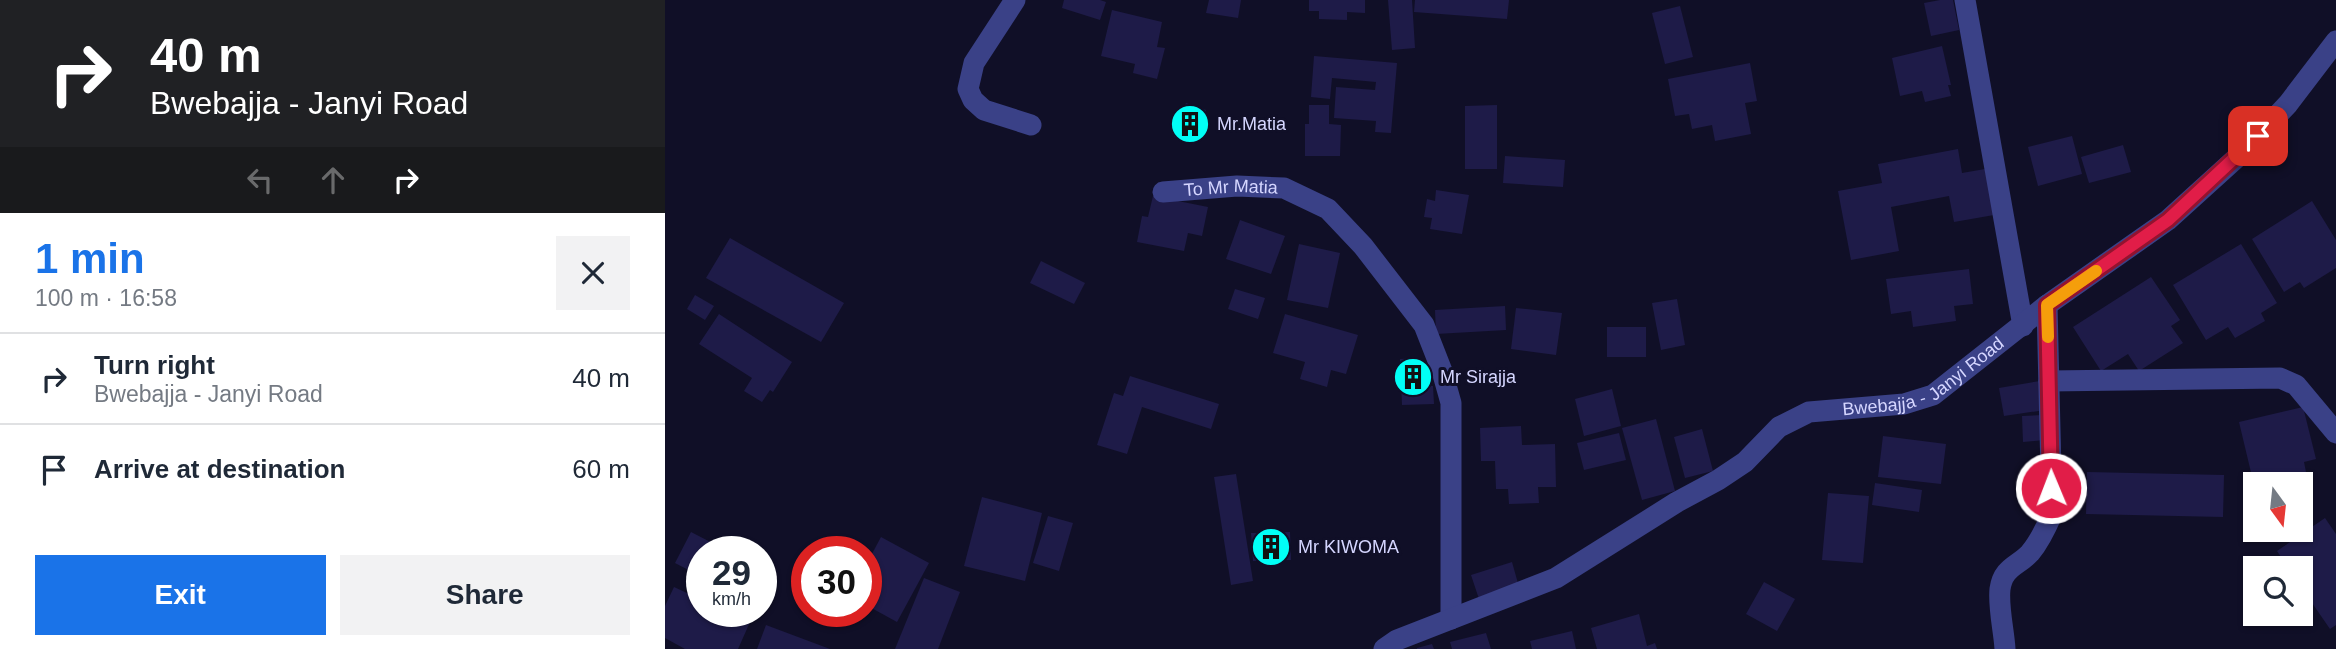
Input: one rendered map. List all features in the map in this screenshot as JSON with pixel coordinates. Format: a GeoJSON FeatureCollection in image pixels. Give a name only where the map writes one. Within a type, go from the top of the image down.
{"type":"FeatureCollection","features":[{"type":"Feature","properties":{"kind":"street"},"geometry":{"type":"LineString","coordinates":[[1015,0],[974,63],[968,89],[973,100],[984,110],[1031,125]]}},
{"type":"Feature","properties":{"kind":"street"},"geometry":{"type":"LineString","coordinates":[[1965,0],[2024,326]]}},
{"type":"Feature","properties":{"kind":"street","name":"Bwebajja - Janyi Road"},"geometry":{"type":"LineString","coordinates":[[1384,649],[1397,640],[1556,578],[1595,556],[1677,502],[1719,480],[1745,462],[1779,427],[1809,412],[1904,404],[1933,395],[2024,326],[2047,305],[2168,220],[2243,152],[2288,104],[2336,41]]}},
{"type":"Feature","properties":{"kind":"street","name":"To Mr Matia"},"geometry":{"type":"LineString","coordinates":[[1163,192],[1237,187],[1284,188],[1328,209],[1363,246],[1424,325],[1451,403],[1451,619]]}},
{"type":"Feature","properties":{"kind":"street"},"geometry":{"type":"LineString","coordinates":[[2005,649],[2000,590],[2004,576],[2012,566],[2029,554],[2045,532],[2052,514],[2047,305]]}},
{"type":"Feature","properties":{"kind":"street"},"geometry":{"type":"LineString","coordinates":[[2049,380],[2280,379],[2296,385],[2336,433]]}},
{"type":"Feature","properties":{"kind":"building"},"geometry":{"type":"Polygon","coordinates":[[[1064,0],[1106,2],[1100,20],[1062,8],[1064,0]]]}},
{"type":"Feature","properties":{"kind":"building"},"geometry":{"type":"Polygon","coordinates":[[[1209,0],[1241,0],[1238,18],[1206,13],[1209,0]]]}},
{"type":"Feature","properties":{"kind":"building"},"geometry":{"type":"Polygon","coordinates":[[[1309,0],[1365,0],[1365,13],[1347,12],[1347,20],[1319,19],[1319,11],[1309,11],[1309,0]]]}},
{"type":"Feature","properties":{"kind":"building"},"geometry":{"type":"Polygon","coordinates":[[[1388,0],[1412,0],[1415,48],[1392,50],[1388,0]]]}},
{"type":"Feature","properties":{"kind":"building"},"geometry":{"type":"Polygon","coordinates":[[[1415,0],[1509,0],[1507,19],[1414,12],[1415,0]]]}},
{"type":"Feature","properties":{"kind":"building"},"geometry":{"type":"Polygon","coordinates":[[[1953,0],[1959,30],[1931,36],[1924,3],[1953,0]]]}},
{"type":"Feature","properties":{"kind":"building"},"geometry":{"type":"Polygon","coordinates":[[[1680,6],[1693,57],[1665,64],[1652,13],[1680,6]]]}},
{"type":"Feature","properties":{"kind":"building"},"geometry":{"type":"Polygon","coordinates":[[[1112,10],[1162,22],[1157,47],[1165,48],[1157,79],[1133,73],[1135,64],[1101,56],[1112,10]]]}},
{"type":"Feature","properties":{"kind":"building"},"geometry":{"type":"Polygon","coordinates":[[[1942,46],[1951,96],[1925,102],[1922,91],[1900,96],[1892,58],[1942,46]]]}},
{"type":"Feature","properties":{"kind":"building"},"geometry":{"type":"Polygon","coordinates":[[[1314,56],[1397,63],[1391,133],[1375,132],[1376,121],[1334,118],[1336,87],[1375,90],[1376,82],[1332,78],[1330,99],[1311,97],[1314,56]]]}},
{"type":"Feature","properties":{"kind":"building"},"geometry":{"type":"Polygon","coordinates":[[[1750,63],[1757,101],[1745,103],[1751,134],[1715,141],[1712,125],[1692,129],[1689,114],[1675,116],[1668,79],[1750,63]]]}},
{"type":"Feature","properties":{"kind":"building","name":"Mr.Matia"},"geometry":{"type":"Polygon","coordinates":[[[1186,103],[1206,110],[1194,144],[1174,137],[1186,103]]]}},
{"type":"Feature","properties":{"kind":"building"},"geometry":{"type":"Polygon","coordinates":[[[1309,105],[1329,105],[1329,124],[1341,125],[1340,156],[1305,156],[1305,124],[1309,124],[1309,105]]]}},
{"type":"Feature","properties":{"kind":"building"},"geometry":{"type":"Polygon","coordinates":[[[1497,105],[1497,169],[1465,169],[1465,106],[1497,105]]]}},
{"type":"Feature","properties":{"kind":"building"},"geometry":{"type":"Polygon","coordinates":[[[2072,136],[2082,174],[2038,186],[2028,147],[2072,136]]]}},
{"type":"Feature","properties":{"kind":"building"},"geometry":{"type":"Polygon","coordinates":[[[2123,145],[2131,172],[2089,183],[2081,157],[2123,145]]]}},
{"type":"Feature","properties":{"kind":"building"},"geometry":{"type":"Polygon","coordinates":[[[1958,149],[1962,173],[1985,169],[1994,215],[1954,222],[1949,196],[1891,207],[1899,251],[1851,260],[1838,191],[1882,183],[1878,164],[1958,149]]]}},
{"type":"Feature","properties":{"kind":"building"},"geometry":{"type":"Polygon","coordinates":[[[1505,156],[1565,160],[1563,187],[1503,183],[1505,156]]]}},
{"type":"Feature","properties":{"kind":"building"},"geometry":{"type":"Polygon","coordinates":[[[1436,190],[1469,195],[1462,234],[1430,229],[1432,218],[1424,217],[1427,199],[1435,201],[1436,190]]]}},
{"type":"Feature","properties":{"kind":"building"},"geometry":{"type":"Polygon","coordinates":[[[1153,196],[1208,207],[1202,236],[1188,233],[1184,251],[1137,242],[1142,216],[1148,217],[1153,196]]]}},
{"type":"Feature","properties":{"kind":"building"},"geometry":{"type":"Polygon","coordinates":[[[2312,201],[2336,240],[2336,268],[2304,288],[2300,282],[2284,292],[2252,239],[2312,201]]]}},
{"type":"Feature","properties":{"kind":"building"},"geometry":{"type":"Polygon","coordinates":[[[1240,220],[1285,236],[1271,274],[1226,259],[1240,220]]]}},
{"type":"Feature","properties":{"kind":"building"},"geometry":{"type":"Polygon","coordinates":[[[730,238],[844,303],[821,342],[706,278],[730,238]]]}},
{"type":"Feature","properties":{"kind":"building"},"geometry":{"type":"Polygon","coordinates":[[[1299,244],[1340,253],[1328,308],[1287,300],[1299,244]]]}},
{"type":"Feature","properties":{"kind":"building"},"geometry":{"type":"Polygon","coordinates":[[[2241,244],[2277,303],[2261,313],[2265,321],[2235,338],[2228,327],[2206,340],[2173,285],[2241,244]]]}},
{"type":"Feature","properties":{"kind":"building"},"geometry":{"type":"Polygon","coordinates":[[[1041,261],[1085,283],[1074,304],[1030,283],[1041,261]]]}},
{"type":"Feature","properties":{"kind":"building"},"geometry":{"type":"Polygon","coordinates":[[[1969,269],[1973,304],[1954,306],[1956,321],[1913,327],[1911,311],[1891,314],[1886,279],[1969,269]]]}},
{"type":"Feature","properties":{"kind":"building"},"geometry":{"type":"Polygon","coordinates":[[[2151,277],[2180,320],[2171,326],[2183,343],[2139,371],[2128,354],[2101,371],[2073,327],[2151,277]]]}},
{"type":"Feature","properties":{"kind":"building"},"geometry":{"type":"Polygon","coordinates":[[[1235,289],[1265,298],[1258,319],[1228,309],[1235,289]]]}},
{"type":"Feature","properties":{"kind":"building"},"geometry":{"type":"Polygon","coordinates":[[[695,295],[714,306],[705,320],[687,309],[695,295]]]}},
{"type":"Feature","properties":{"kind":"building"},"geometry":{"type":"Polygon","coordinates":[[[1677,299],[1685,345],[1661,350],[1652,303],[1677,299]]]}},
{"type":"Feature","properties":{"kind":"building"},"geometry":{"type":"Polygon","coordinates":[[[1505,306],[1506,330],[1436,334],[1435,310],[1505,306]]]}},
{"type":"Feature","properties":{"kind":"building"},"geometry":{"type":"Polygon","coordinates":[[[1516,308],[1562,313],[1556,355],[1511,349],[1516,308]]]}},
{"type":"Feature","properties":{"kind":"building"},"geometry":{"type":"Polygon","coordinates":[[[719,314],[792,362],[773,392],[770,390],[762,402],[744,391],[752,378],[699,344],[719,314]]]}},
{"type":"Feature","properties":{"kind":"building"},"geometry":{"type":"Polygon","coordinates":[[[1285,314],[1358,335],[1346,374],[1331,370],[1327,387],[1300,379],[1305,362],[1273,353],[1285,314]]]}},
{"type":"Feature","properties":{"kind":"building"},"geometry":{"type":"Polygon","coordinates":[[[1607,327],[1646,327],[1646,357],[1607,357],[1607,327]]]}},
{"type":"Feature","properties":{"kind":"building","name":"Mr Sirajja"},"geometry":{"type":"Polygon","coordinates":[[[1419,358],[1419,369],[1424,369],[1425,386],[1433,386],[1434,404],[1402,405],[1400,359],[1419,358]]]}},
{"type":"Feature","properties":{"kind":"building"},"geometry":{"type":"Polygon","coordinates":[[[1130,376],[1219,404],[1211,429],[1142,407],[1127,454],[1097,445],[1114,393],[1123,396],[1130,376]]]}},
{"type":"Feature","properties":{"kind":"building"},"geometry":{"type":"Polygon","coordinates":[[[2040,381],[2045,410],[2004,416],[1999,388],[2040,381]]]}},
{"type":"Feature","properties":{"kind":"building"},"geometry":{"type":"Polygon","coordinates":[[[1612,389],[1621,426],[1584,436],[1575,399],[1612,389]]]}},
{"type":"Feature","properties":{"kind":"building"},"geometry":{"type":"Polygon","coordinates":[[[2303,407],[2316,459],[2304,462],[2306,472],[2251,472],[2239,422],[2303,407]]]}},
{"type":"Feature","properties":{"kind":"building"},"geometry":{"type":"Polygon","coordinates":[[[2043,415],[2044,440],[2023,442],[2022,416],[2043,415]]]}},
{"type":"Feature","properties":{"kind":"building"},"geometry":{"type":"Polygon","coordinates":[[[1656,419],[1675,491],[1642,500],[1622,428],[1656,419]]]}},
{"type":"Feature","properties":{"kind":"building"},"geometry":{"type":"Polygon","coordinates":[[[1521,426],[1522,445],[1555,444],[1556,487],[1538,487],[1539,503],[1509,504],[1508,489],[1496,489],[1495,461],[1481,461],[1480,428],[1521,426]]]}},
{"type":"Feature","properties":{"kind":"building"},"geometry":{"type":"Polygon","coordinates":[[[1702,429],[1713,471],[1685,478],[1674,437],[1702,429]]]}},
{"type":"Feature","properties":{"kind":"building"},"geometry":{"type":"Polygon","coordinates":[[[1619,433],[1626,460],[1584,470],[1577,443],[1619,433]]]}},
{"type":"Feature","properties":{"kind":"building"},"geometry":{"type":"Polygon","coordinates":[[[1883,436],[1946,444],[1941,484],[1878,477],[1883,436]]]}},
{"type":"Feature","properties":{"kind":"building"},"geometry":{"type":"Polygon","coordinates":[[[2087,472],[2224,475],[2223,517],[2086,514],[2087,472]]]}},
{"type":"Feature","properties":{"kind":"building"},"geometry":{"type":"Polygon","coordinates":[[[1236,474],[1253,581],[1231,585],[1214,477],[1236,474]]]}},
{"type":"Feature","properties":{"kind":"building"},"geometry":{"type":"Polygon","coordinates":[[[1875,483],[1922,490],[1919,512],[1872,505],[1875,483]]]}},
{"type":"Feature","properties":{"kind":"building"},"geometry":{"type":"Polygon","coordinates":[[[1828,493],[1869,496],[1863,563],[1822,560],[1828,493]]]}},
{"type":"Feature","properties":{"kind":"building"},"geometry":{"type":"Polygon","coordinates":[[[982,497],[1042,513],[1025,581],[964,566],[982,497]]]}},
{"type":"Feature","properties":{"kind":"building"},"geometry":{"type":"Polygon","coordinates":[[[1048,516],[1073,523],[1059,571],[1033,563],[1048,516]]]}},
{"type":"Feature","properties":{"kind":"building"},"geometry":{"type":"Polygon","coordinates":[[[2325,518],[2336,534],[2336,625],[2330,629],[2313,604],[2313,556],[2280,556],[2277,551],[2290,542],[2313,542],[2313,526],[2325,518]]]}},
{"type":"Feature","properties":{"kind":"building","name":"Mr KIWOMA"},"geometry":{"type":"Polygon","coordinates":[[[1290,532],[1291,560],[1253,561],[1251,533],[1290,532]]]}},
{"type":"Feature","properties":{"kind":"building"},"geometry":{"type":"Polygon","coordinates":[[[882,538],[929,563],[897,622],[882,614],[882,538]]]}},
{"type":"Feature","properties":{"kind":"building"},"geometry":{"type":"Polygon","coordinates":[[[686,542],[686,569],[675,563],[686,542]]]}},
{"type":"Feature","properties":{"kind":"building"},"geometry":{"type":"Polygon","coordinates":[[[1512,562],[1519,587],[1479,599],[1471,575],[1512,562]]]}},
{"type":"Feature","properties":{"kind":"building"},"geometry":{"type":"Polygon","coordinates":[[[924,578],[960,592],[938,649],[895,649],[924,578]]]}},
{"type":"Feature","properties":{"kind":"building"},"geometry":{"type":"Polygon","coordinates":[[[1764,582],[1795,599],[1777,631],[1746,614],[1764,582]]]}},
{"type":"Feature","properties":{"kind":"building"},"geometry":{"type":"Polygon","coordinates":[[[674,587],[686,593],[686,627],[748,627],[738,649],[685,649],[665,638],[665,606],[674,587]]]}},
{"type":"Feature","properties":{"kind":"building"},"geometry":{"type":"Polygon","coordinates":[[[1639,614],[1647,646],[1655,643],[1657,649],[1597,649],[1591,628],[1639,614]]]}},
{"type":"Feature","properties":{"kind":"building"},"geometry":{"type":"Polygon","coordinates":[[[765,627],[771,627],[830,649],[757,649],[765,627]]]}},
{"type":"Feature","properties":{"kind":"building"},"geometry":{"type":"Polygon","coordinates":[[[1572,631],[1576,649],[1532,649],[1530,641],[1572,631]]]}},
{"type":"Feature","properties":{"kind":"building"},"geometry":{"type":"Polygon","coordinates":[[[1486,633],[1491,649],[1452,649],[1450,642],[1486,633]]]}},
{"type":"Feature","properties":{"kind":"building"},"geometry":{"type":"Polygon","coordinates":[[[1432,644],[1434,649],[1417,649],[1417,648],[1432,644]]]}},
{"type":"Feature","properties":{"kind":"slow traffic"},"geometry":{"type":"LineString","coordinates":[[2048,337],[2047,305],[2096,271]]}},
{"type":"Feature","properties":{"kind":"place","name":"Mr.Matia"},"geometry":{"type":"Point","coordinates":[1190,124]}},
{"type":"Feature","properties":{"kind":"place","name":"Mr Sirajja"},"geometry":{"type":"Point","coordinates":[1413,377]}},
{"type":"Feature","properties":{"kind":"place","name":"Mr KIWOMA"},"geometry":{"type":"Point","coordinates":[1271,547]}},
{"type":"Feature","properties":{"kind":"route"},"geometry":{"type":"LineString","coordinates":[[2051,488],[2047,305],[2168,220],[2258,136]]}}]}
